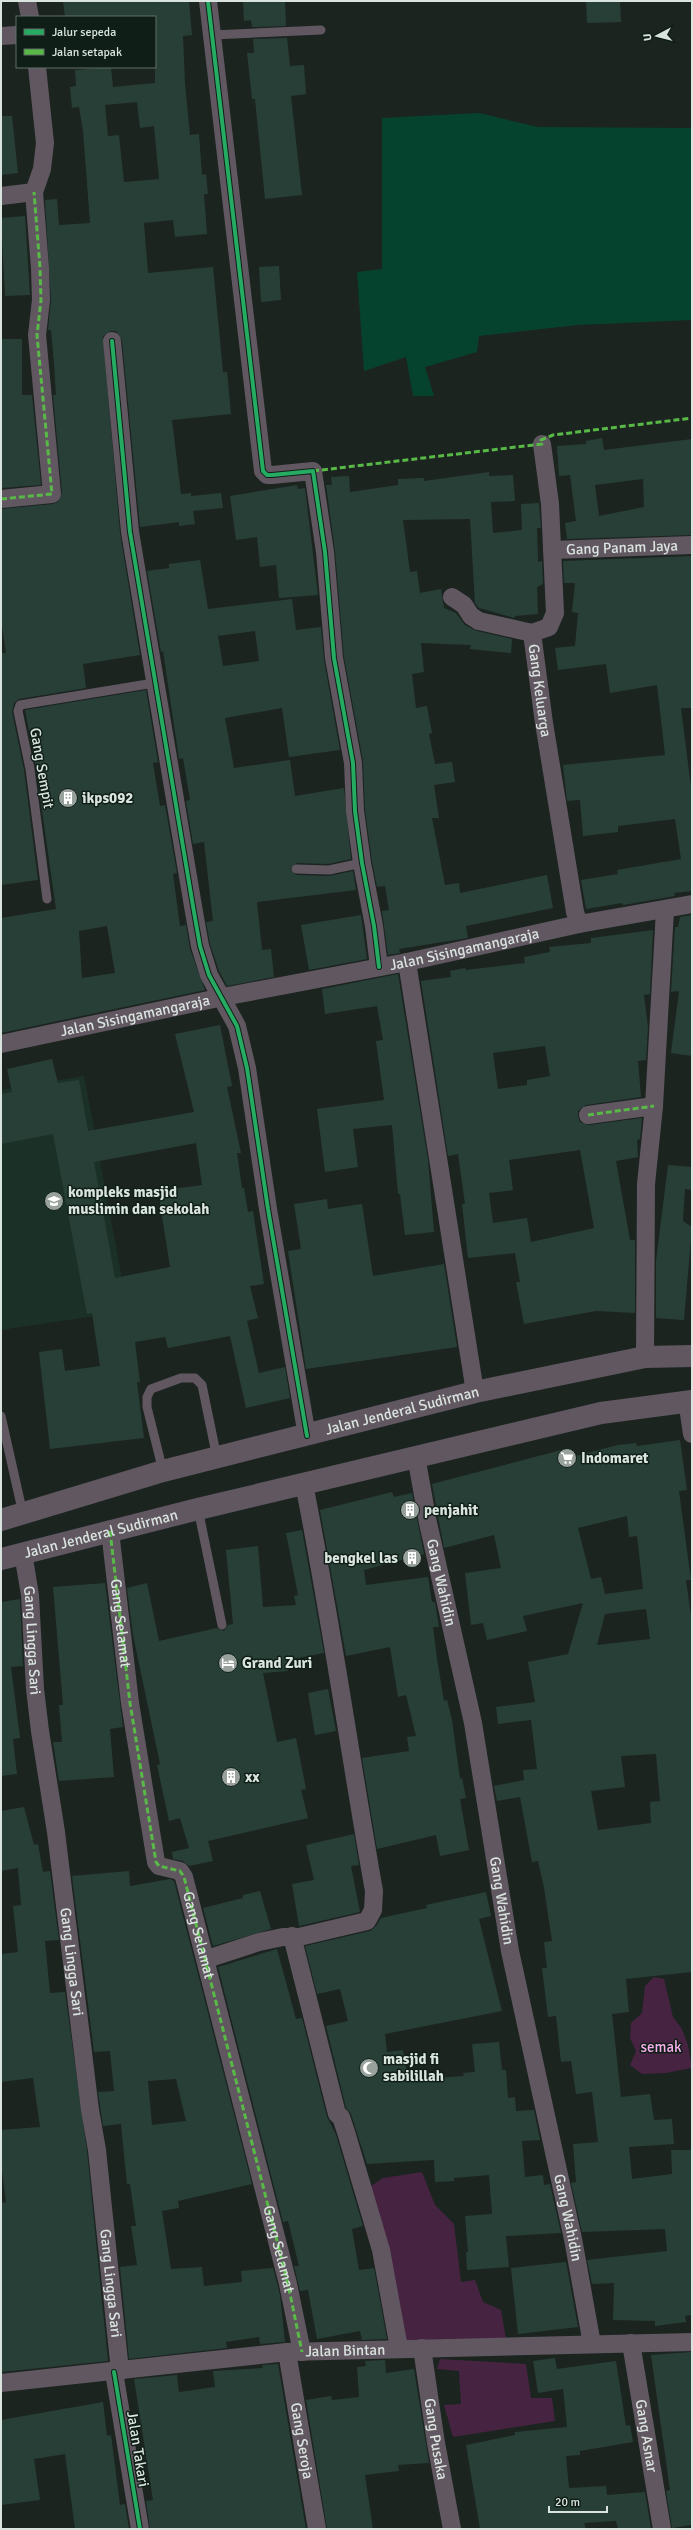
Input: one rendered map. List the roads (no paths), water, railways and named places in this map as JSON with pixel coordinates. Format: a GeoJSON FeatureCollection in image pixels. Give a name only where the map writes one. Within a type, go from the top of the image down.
{"type":"FeatureCollection","features":[{"type":"Feature","properties":{"kind":"main road","name":"Jalan Jenderal Sudirman"},"geometry":{"type":"LineString","coordinates":[[1,1520],[163,1471],[307,1436],[475,1392],[645,1357],[692,1356]]}},
{"type":"Feature","properties":{"kind":"main road","name":"Jalan Jenderal Sudirman"},"geometry":{"type":"LineString","coordinates":[[1,1559],[110,1530],[601,1413],[689,1401]]}},
{"type":"Feature","properties":{"kind":"street"},"geometry":{"type":"LineString","coordinates":[[27,1],[30,16]]}},
{"type":"Feature","properties":{"kind":"street"},"geometry":{"type":"LineString","coordinates":[[208,1],[263,471],[267,475],[314,472],[325,552],[334,658],[353,763],[355,811],[362,863],[374,926],[379,967]]}},
{"type":"Feature","properties":{"kind":"street"},"geometry":{"type":"LineString","coordinates":[[1,36],[16,34]]}},
{"type":"Feature","properties":{"kind":"street"},"geometry":{"type":"LineString","coordinates":[[1,499],[52,494],[37,335],[41,300],[41,274],[34,192],[42,170],[45,143],[37,68]]}},
{"type":"Feature","properties":{"kind":"street"},"geometry":{"type":"LineString","coordinates":[[1,196],[34,192]]}},
{"type":"Feature","properties":{"kind":"street"},"geometry":{"type":"LineString","coordinates":[[112,341],[124,485],[154,683],[200,946],[209,975],[218,993],[223,997],[237,1026],[246,1068],[268,1209],[307,1436]]}},
{"type":"Feature","properties":{"kind":"street","name":"Gang Keluarga"},"geometry":{"type":"LineString","coordinates":[[542,444],[550,504],[555,613],[549,627],[532,633],[544,723],[575,912],[579,924]]}},
{"type":"Feature","properties":{"kind":"street","name":"Gang Panam Jaya"},"geometry":{"type":"LineString","coordinates":[[552,550],[692,545]]}},
{"type":"Feature","properties":{"kind":"street"},"geometry":{"type":"LineString","coordinates":[[452,597],[464,605],[471,616],[479,621],[532,633]]}},
{"type":"Feature","properties":{"kind":"street","name":"Jalan Sisingamangaraja"},"geometry":{"type":"LineString","coordinates":[[1,1044],[223,997],[408,962],[579,924],[665,910],[692,904]]}},
{"type":"Feature","properties":{"kind":"street"},"geometry":{"type":"LineString","coordinates":[[645,1357],[646,1184],[654,1106],[665,910]]}},
{"type":"Feature","properties":{"kind":"street"},"geometry":{"type":"LineString","coordinates":[[408,962],[475,1392]]}},
{"type":"Feature","properties":{"kind":"street"},"geometry":{"type":"LineString","coordinates":[[588,1115],[654,1106]]}},
{"type":"Feature","properties":{"kind":"street"},"geometry":{"type":"LineString","coordinates":[[689,1401],[692,1434]]}},
{"type":"Feature","properties":{"kind":"street","name":"Gang Wahidin"},"geometry":{"type":"LineString","coordinates":[[416,1456],[428,1522],[473,1724],[510,1951],[573,2239],[592,2344]]}},
{"type":"Feature","properties":{"kind":"street"},"geometry":{"type":"LineString","coordinates":[[207,1959],[259,1942],[292,1936],[299,1937],[367,1921],[373,1910],[374,1891],[352,1766],[321,1564],[304,1484]]}},
{"type":"Feature","properties":{"kind":"street","name":"Gang Selamat"},"geometry":{"type":"LineString","coordinates":[[110,1530],[130,1703],[156,1862],[159,1866],[182,1873],[207,1959],[232,2068],[288,2284],[294,2352]]}},
{"type":"Feature","properties":{"kind":"street","name":"Gang Lingga Sari"},"geometry":{"type":"LineString","coordinates":[[23,1553],[30,1595],[35,1689],[40,1732],[56,1832],[97,2150],[117,2372]]}},
{"type":"Feature","properties":{"kind":"street"},"geometry":{"type":"LineString","coordinates":[[292,1936],[337,2114],[341,2117],[346,2132],[381,2250],[399,2348]]}},
{"type":"Feature","properties":{"kind":"street","name":"Jalan Bintan"},"geometry":{"type":"LineString","coordinates":[[1,2383],[117,2372],[294,2352],[399,2348],[692,2342]]}},
{"type":"Feature","properties":{"kind":"street","name":"Gang Asnar"},"geometry":{"type":"LineString","coordinates":[[631,2343],[662,2529]]}},
{"type":"Feature","properties":{"kind":"street","name":"Gang Pusaka"},"geometry":{"type":"LineString","coordinates":[[422,2348],[436,2443],[452,2529]]}},
{"type":"Feature","properties":{"kind":"street","name":"Gang Seroja"},"geometry":{"type":"LineString","coordinates":[[294,2352],[316,2529]]}},
{"type":"Feature","properties":{"kind":"street","name":"Jalan Takari"},"geometry":{"type":"LineString","coordinates":[[117,2372],[140,2529]]}},
{"type":"Feature","properties":{"kind":"lane"},"geometry":{"type":"LineString","coordinates":[[213,35],[321,30]]}},
{"type":"Feature","properties":{"kind":"lane","name":"Gang Sempit"},"geometry":{"type":"LineString","coordinates":[[47,899],[30,769],[18,711],[20,706],[154,683]]}},
{"type":"Feature","properties":{"kind":"lane"},"geometry":{"type":"LineString","coordinates":[[296,869],[329,870],[362,863]]}},
{"type":"Feature","properties":{"kind":"lane"},"geometry":{"type":"LineString","coordinates":[[163,1471],[147,1406],[147,1397],[150,1389],[181,1378],[195,1378],[202,1385],[218,1458]]}},
{"type":"Feature","properties":{"kind":"lane"},"geometry":{"type":"LineString","coordinates":[[1,1416],[22,1514]]}},
{"type":"Feature","properties":{"kind":"lane"},"geometry":{"type":"LineString","coordinates":[[198,1509],[222,1625]]}},
{"type":"Feature","properties":{"kind":"place","name":"ikps092"},"geometry":{"type":"Point","coordinates":[68,798]}},
{"type":"Feature","properties":{"kind":"place","name":"kompleks masjid muslimin dan sekolah"},"geometry":{"type":"Point","coordinates":[54,1201]}},
{"type":"Feature","properties":{"kind":"place","name":"Indomaret"},"geometry":{"type":"Point","coordinates":[567,1458]}},
{"type":"Feature","properties":{"kind":"place","name":"penjahit"},"geometry":{"type":"Point","coordinates":[410,1510]}},
{"type":"Feature","properties":{"kind":"place","name":"bengkel las"},"geometry":{"type":"Point","coordinates":[412,1558]}},
{"type":"Feature","properties":{"kind":"place","name":"Grand Zuri"},"geometry":{"type":"Point","coordinates":[228,1663]}},
{"type":"Feature","properties":{"kind":"place","name":"xx"},"geometry":{"type":"Point","coordinates":[231,1777]}},
{"type":"Feature","properties":{"kind":"place","name":"masjid fi sabilillah"},"geometry":{"type":"Point","coordinates":[369,2068]}},
{"type":"Feature","properties":{"kind":"park label","name":"semak"},"geometry":{"type":"Point","coordinates":[661,2047]}}]}
